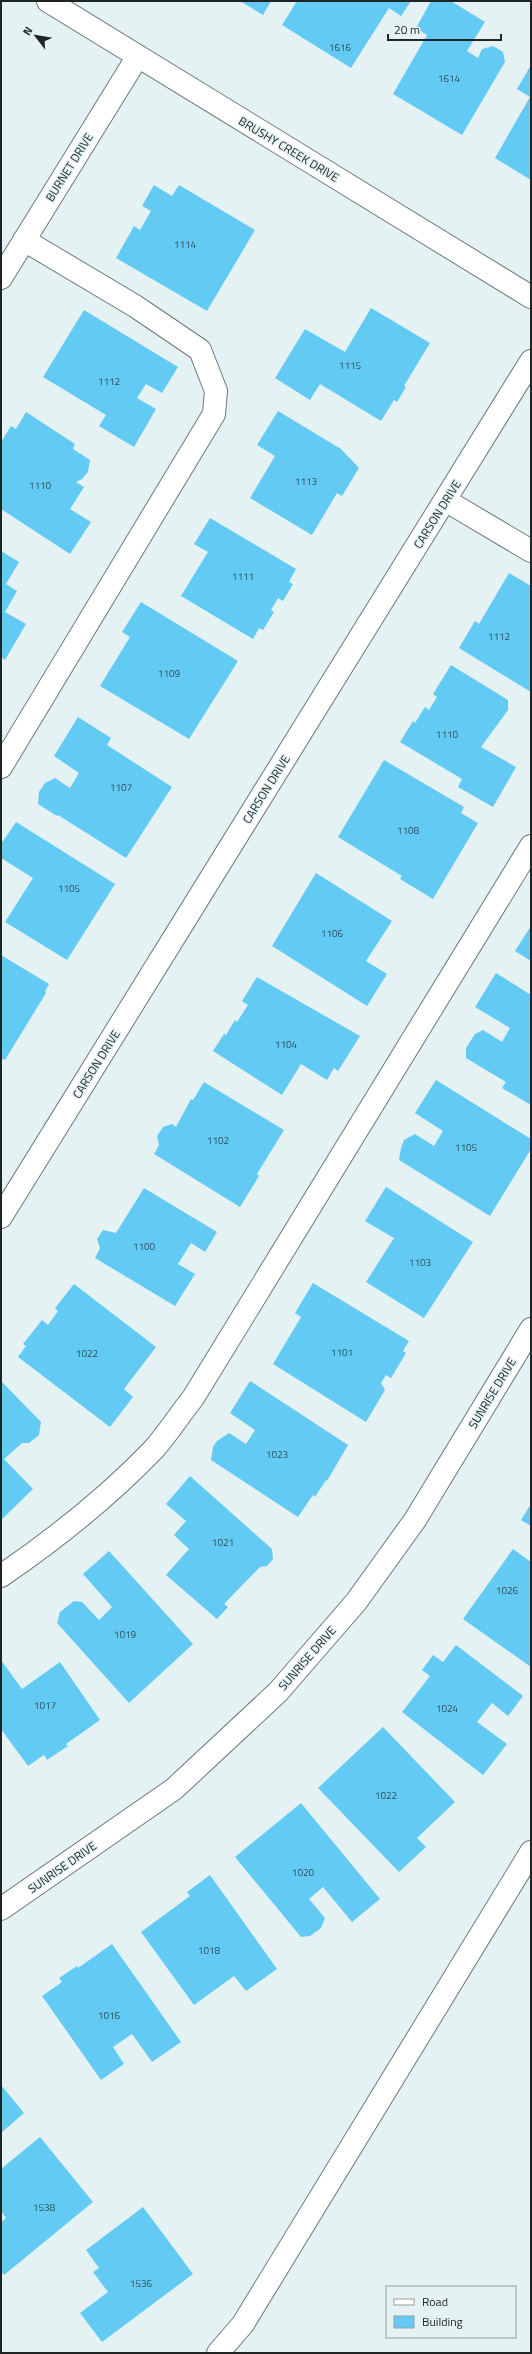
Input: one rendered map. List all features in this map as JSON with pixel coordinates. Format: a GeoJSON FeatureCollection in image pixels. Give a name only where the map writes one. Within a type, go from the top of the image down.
{"type":"FeatureCollection","features":[{"type":"Feature","properties":{"kind":"street","name":"BRUSHY CREEK DRIVE"},"geometry":{"type":"LineString","coordinates":[[48,1],[531,297]]}},
{"type":"Feature","properties":{"kind":"street","name":"BURNET DRIVE"},"geometry":{"type":"LineString","coordinates":[[1,278],[138,56]]}},
{"type":"Feature","properties":{"kind":"street"},"geometry":{"type":"LineString","coordinates":[[1,767],[214,414],[216,391],[200,350],[135,306],[24,240]]}},
{"type":"Feature","properties":{"kind":"street","name":"CARSON DRIVE"},"geometry":{"type":"LineString","coordinates":[[1,1217],[531,361]]}},
{"type":"Feature","properties":{"kind":"street"},"geometry":{"type":"LineString","coordinates":[[445,500],[531,551]]}},
{"type":"Feature","properties":{"kind":"street"},"geometry":{"type":"LineString","coordinates":[[1,1576],[49,1543],[124,1477],[154,1448],[193,1398],[531,846]]}},
{"type":"Feature","properties":{"kind":"street","name":"SUNRISE DRIVE"},"geometry":{"type":"LineString","coordinates":[[1,1909],[174,1789],[278,1692],[356,1602],[415,1520],[531,1330]]}},
{"type":"Feature","properties":{"kind":"street"},"geometry":{"type":"LineString","coordinates":[[218,2353],[244,2324],[531,1852]]}},
{"type":"Feature","properties":{"kind":"building"},"geometry":{"type":"Polygon","coordinates":[[[240,1],[271,1],[263,15],[240,1]]]}},
{"type":"Feature","properties":{"kind":"building"},"geometry":{"type":"Polygon","coordinates":[[[297,1],[411,1],[401,16],[389,8],[351,68],[282,25],[297,1]]]}},
{"type":"Feature","properties":{"kind":"building"},"geometry":{"type":"Polygon","coordinates":[[[431,1],[451,1],[485,22],[467,51],[478,58],[482,49],[493,46],[503,52],[505,62],[462,135],[393,94],[427,35],[416,28],[431,1]]]}},
{"type":"Feature","properties":{"kind":"building"},"geometry":{"type":"Polygon","coordinates":[[[531,65],[531,180],[495,158],[530,97],[517,89],[531,65]]]}},
{"type":"Feature","properties":{"kind":"building"},"geometry":{"type":"Polygon","coordinates":[[[154,185],[172,196],[179,185],[255,230],[207,311],[116,258],[134,226],[140,230],[151,211],[142,206],[154,185]]]}},
{"type":"Feature","properties":{"kind":"building"},"geometry":{"type":"Polygon","coordinates":[[[371,308],[430,343],[404,386],[406,387],[397,402],[394,400],[381,421],[320,384],[310,400],[275,378],[305,329],[345,352],[371,308]]]}},
{"type":"Feature","properties":{"kind":"building"},"geometry":{"type":"Polygon","coordinates":[[[84,310],[178,367],[162,393],[146,384],[137,398],[156,409],[134,447],[99,426],[106,415],[43,377],[84,310]]]}},
{"type":"Feature","properties":{"kind":"building"},"geometry":{"type":"Polygon","coordinates":[[[278,411],[341,449],[359,468],[342,496],[337,493],[312,535],[250,498],[275,456],[257,445],[278,411]]]}},
{"type":"Feature","properties":{"kind":"building"},"geometry":{"type":"Polygon","coordinates":[[[26,412],[75,444],[73,449],[90,460],[88,472],[82,479],[76,482],[84,487],[70,509],[91,522],[70,554],[1,509],[1,442],[11,426],[16,429],[26,412]]]}},
{"type":"Feature","properties":{"kind":"building"},"geometry":{"type":"Polygon","coordinates":[[[210,518],[296,569],[289,582],[293,584],[283,601],[278,598],[271,610],[274,612],[263,630],[259,628],[253,639],[181,596],[208,552],[194,544],[210,518]]]}},
{"type":"Feature","properties":{"kind":"building"},"geometry":{"type":"Polygon","coordinates":[[[1,551],[19,562],[6,584],[17,591],[5,612],[26,624],[5,660],[1,657],[1,551]]]}},
{"type":"Feature","properties":{"kind":"building"},"geometry":{"type":"Polygon","coordinates":[[[509,573],[531,586],[531,692],[459,648],[475,621],[479,624],[509,573]]]}},
{"type":"Feature","properties":{"kind":"building"},"geometry":{"type":"Polygon","coordinates":[[[141,602],[238,661],[189,739],[100,686],[130,637],[122,632],[141,602]]]}},
{"type":"Feature","properties":{"kind":"building"},"geometry":{"type":"Polygon","coordinates":[[[451,665],[508,700],[508,710],[481,747],[516,767],[493,807],[458,787],[462,779],[400,742],[413,721],[415,723],[425,707],[429,710],[437,697],[433,694],[451,665]]]}},
{"type":"Feature","properties":{"kind":"building"},"geometry":{"type":"Polygon","coordinates":[[[78,717],[111,738],[107,745],[172,787],[126,858],[38,804],[39,792],[45,783],[55,778],[70,788],[79,773],[54,756],[78,717]]]}},
{"type":"Feature","properties":{"kind":"building"},"geometry":{"type":"Polygon","coordinates":[[[384,760],[464,807],[461,813],[478,823],[433,899],[400,879],[402,876],[338,837],[384,760]]]}},
{"type":"Feature","properties":{"kind":"building"},"geometry":{"type":"Polygon","coordinates":[[[16,822],[115,884],[67,960],[5,922],[33,878],[1,858],[1,844],[16,822]]]}},
{"type":"Feature","properties":{"kind":"building"},"geometry":{"type":"Polygon","coordinates":[[[316,873],[392,921],[366,961],[387,974],[367,1006],[272,946],[316,873]]]}},
{"type":"Feature","properties":{"kind":"building"},"geometry":{"type":"Polygon","coordinates":[[[531,926],[531,961],[515,951],[531,926]]]}},
{"type":"Feature","properties":{"kind":"building"},"geometry":{"type":"Polygon","coordinates":[[[1,955],[49,984],[45,992],[46,993],[5,1060],[1,1058],[1,955]]]}},
{"type":"Feature","properties":{"kind":"building"},"geometry":{"type":"Polygon","coordinates":[[[496,973],[531,995],[531,1105],[502,1088],[506,1082],[466,1058],[466,1048],[475,1034],[483,1030],[502,1042],[510,1028],[475,1007],[496,973]]]}},
{"type":"Feature","properties":{"kind":"building"},"geometry":{"type":"Polygon","coordinates":[[[257,977],[360,1036],[338,1071],[334,1068],[327,1080],[301,1064],[282,1095],[213,1051],[224,1034],[226,1035],[235,1020],[237,1022],[248,1005],[242,1001],[257,977]]]}},
{"type":"Feature","properties":{"kind":"building"},"geometry":{"type":"Polygon","coordinates":[[[436,1080],[531,1139],[531,1149],[490,1216],[399,1160],[404,1140],[415,1134],[434,1146],[443,1131],[415,1113],[436,1080]]]}},
{"type":"Feature","properties":{"kind":"building"},"geometry":{"type":"Polygon","coordinates":[[[204,1082],[284,1130],[257,1174],[259,1176],[240,1207],[154,1154],[159,1145],[157,1136],[163,1127],[172,1124],[176,1127],[191,1099],[193,1100],[204,1082]]]}},
{"type":"Feature","properties":{"kind":"building"},"geometry":{"type":"Polygon","coordinates":[[[386,1187],[473,1242],[424,1318],[366,1282],[394,1238],[365,1221],[386,1187]]]}},
{"type":"Feature","properties":{"kind":"building"},"geometry":{"type":"Polygon","coordinates":[[[144,1188],[217,1232],[205,1252],[191,1243],[178,1264],[195,1274],[175,1306],[95,1258],[100,1248],[97,1239],[103,1230],[116,1233],[144,1188]]]}},
{"type":"Feature","properties":{"kind":"building"},"geometry":{"type":"Polygon","coordinates":[[[313,1283],[409,1341],[403,1351],[406,1353],[391,1378],[386,1375],[381,1383],[385,1390],[366,1422],[273,1364],[301,1317],[295,1313],[313,1283]]]}},
{"type":"Feature","properties":{"kind":"building"},"geometry":{"type":"Polygon","coordinates":[[[74,1284],[156,1347],[124,1389],[133,1397],[110,1427],[18,1357],[26,1346],[23,1344],[42,1320],[48,1325],[58,1311],[55,1308],[74,1284]]]}},
{"type":"Feature","properties":{"kind":"building"},"geometry":{"type":"Polygon","coordinates":[[[1,1381],[41,1422],[39,1435],[29,1443],[22,1443],[4,1459],[33,1489],[1,1520],[1,1381]]]}},
{"type":"Feature","properties":{"kind":"building"},"geometry":{"type":"Polygon","coordinates":[[[250,1381],[348,1445],[327,1481],[326,1480],[315,1497],[313,1495],[298,1517],[211,1460],[213,1447],[217,1441],[229,1433],[246,1444],[255,1430],[230,1413],[250,1381]]]}},
{"type":"Feature","properties":{"kind":"building"},"geometry":{"type":"Polygon","coordinates":[[[190,1476],[272,1549],[273,1559],[267,1566],[260,1567],[224,1604],[228,1607],[217,1619],[166,1575],[189,1549],[174,1535],[186,1521],[166,1504],[190,1476]]]}},
{"type":"Feature","properties":{"kind":"building"},"geometry":{"type":"Polygon","coordinates":[[[531,1504],[531,1526],[521,1520],[531,1504]]]}},
{"type":"Feature","properties":{"kind":"building"},"geometry":{"type":"Polygon","coordinates":[[[513,1549],[531,1562],[531,1667],[463,1619],[513,1549]]]}},
{"type":"Feature","properties":{"kind":"building"},"geometry":{"type":"Polygon","coordinates":[[[109,1551],[193,1644],[129,1703],[57,1623],[60,1612],[74,1601],[82,1602],[99,1620],[112,1607],[83,1574],[109,1551]]]}},
{"type":"Feature","properties":{"kind":"building"},"geometry":{"type":"Polygon","coordinates":[[[456,1645],[523,1696],[508,1716],[492,1703],[477,1722],[507,1744],[483,1775],[402,1712],[430,1676],[422,1670],[433,1655],[443,1662],[456,1645]]]}},
{"type":"Feature","properties":{"kind":"building"},"geometry":{"type":"Polygon","coordinates":[[[1,1660],[22,1689],[60,1662],[100,1720],[66,1744],[68,1746],[47,1760],[44,1755],[28,1766],[1,1729],[1,1660]]]}},
{"type":"Feature","properties":{"kind":"building"},"geometry":{"type":"Polygon","coordinates":[[[383,1727],[455,1802],[417,1838],[426,1847],[399,1872],[318,1788],[383,1727]]]}},
{"type":"Feature","properties":{"kind":"building"},"geometry":{"type":"Polygon","coordinates":[[[301,1803],[380,1899],[352,1922],[323,1887],[309,1899],[325,1918],[321,1928],[310,1936],[301,1937],[235,1857],[301,1803]]]}},
{"type":"Feature","properties":{"kind":"building"},"geometry":{"type":"Polygon","coordinates":[[[210,1875],[277,1969],[246,1991],[234,1976],[194,2005],[141,1932],[190,1896],[187,1892],[210,1875]]]}},
{"type":"Feature","properties":{"kind":"building"},"geometry":{"type":"Polygon","coordinates":[[[112,1944],[181,2042],[152,2062],[132,2034],[113,2047],[124,2064],[101,2080],[42,1996],[62,1982],[59,1978],[77,1966],[78,1968],[112,1944]]]}},
{"type":"Feature","properties":{"kind":"building"},"geometry":{"type":"Polygon","coordinates":[[[1,2085],[24,2113],[1,2133],[1,2085]]]}},
{"type":"Feature","properties":{"kind":"building"},"geometry":{"type":"Polygon","coordinates":[[[40,2137],[93,2202],[4,2275],[1,2271],[1,2222],[6,2218],[1,2211],[1,2169],[40,2137]]]}},
{"type":"Feature","properties":{"kind":"building"},"geometry":{"type":"Polygon","coordinates":[[[143,2207],[193,2274],[102,2342],[80,2313],[108,2292],[93,2272],[99,2268],[86,2250],[143,2207]]]}}]}
